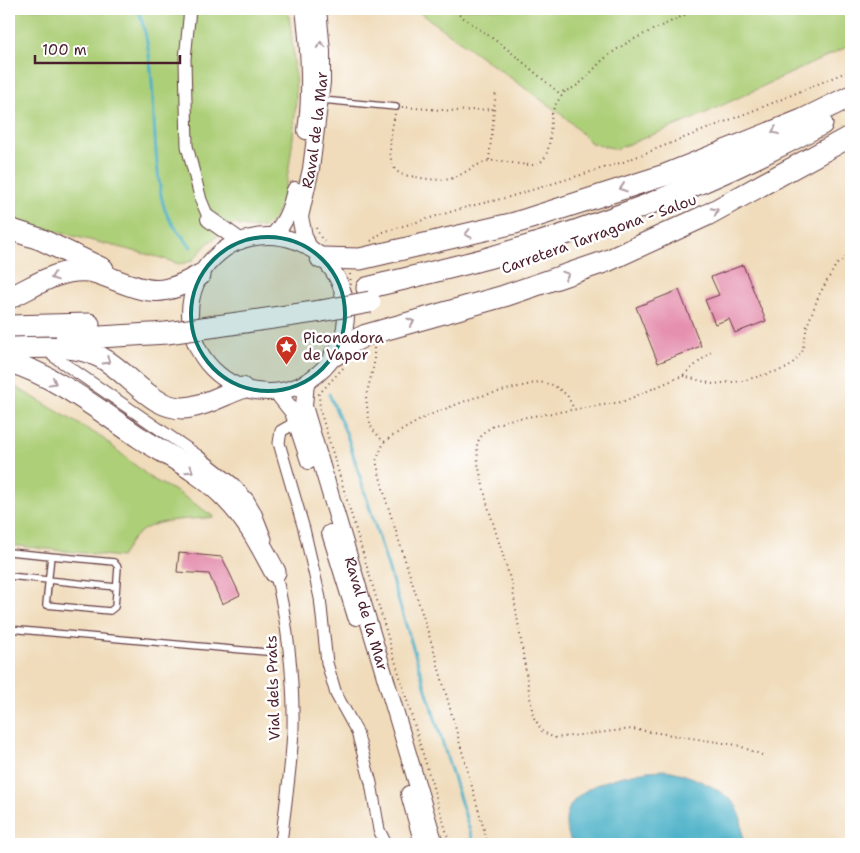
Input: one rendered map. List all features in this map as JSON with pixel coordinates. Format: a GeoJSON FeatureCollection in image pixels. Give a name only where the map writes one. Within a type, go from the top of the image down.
{"type":"FeatureCollection","features":[{"type":"Feature","properties":{"kind":"highway"},"geometry":{"type":"LineString","coordinates":[[315,253],[347,259],[360,259],[515,223],[665,175],[802,120],[851,96]]}},
{"type":"Feature","properties":{"kind":"highway","name":"Carretera Tarragona - Salou"},"geometry":{"type":"LineString","coordinates":[[167,326],[320,304],[488,258],[594,225],[694,186],[796,139],[851,109]]}},
{"type":"Feature","properties":{"kind":"highway","name":"Carretera Tarragona - Salou"},"geometry":{"type":"LineString","coordinates":[[363,291],[493,272],[597,238],[700,198],[803,151],[851,125]]}},
{"type":"Feature","properties":{"kind":"highway"},"geometry":{"type":"LineString","coordinates":[[340,360],[352,342],[366,335],[504,296],[607,261],[708,215],[851,136]]}},
{"type":"Feature","properties":{"kind":"highway"},"geometry":{"type":"LineString","coordinates":[[9,229],[61,248],[138,288]]}},
{"type":"Feature","properties":{"kind":"highway"},"geometry":{"type":"LineString","coordinates":[[9,298],[40,282],[76,271],[98,273],[138,288],[161,291],[176,288],[200,275]]}},
{"type":"Feature","properties":{"kind":"highway"},"geometry":{"type":"LineString","coordinates":[[9,326],[167,326]]}},
{"type":"Feature","properties":{"kind":"highway"},"geometry":{"type":"LineString","coordinates":[[9,340],[124,337],[167,326]]}},
{"type":"Feature","properties":{"kind":"highway"},"geometry":{"type":"LineString","coordinates":[[9,348],[67,348],[88,352],[112,364],[153,398],[172,407],[191,407],[242,388]]}},
{"type":"Feature","properties":{"kind":"highway"},"geometry":{"type":"LineString","coordinates":[[9,362],[33,371],[54,382],[177,461],[216,489],[227,498],[245,520],[275,572]]}},
{"type":"Feature","properties":{"kind":"street"},"geometry":{"type":"LineString","coordinates":[[190,9],[185,59],[187,146],[200,200],[214,237],[215,256]]}},
{"type":"Feature","properties":{"kind":"street","name":"Raval de la Mar"},"geometry":{"type":"LineString","coordinates":[[273,236],[289,214],[302,162],[309,80],[308,39],[304,9]]}},
{"type":"Feature","properties":{"kind":"street","name":"Raval de la Mar"},"geometry":{"type":"LineString","coordinates":[[315,253],[301,226],[300,217],[311,169],[322,82],[322,51],[318,9]]}},
{"type":"Feature","properties":{"kind":"street"},"geometry":{"type":"LineString","coordinates":[[208,219],[240,241]]}},
{"type":"Feature","properties":{"kind":"street"},"geometry":{"type":"LineString","coordinates":[[273,236],[292,240],[315,253],[332,269],[339,282],[345,304],[345,327],[341,341],[340,360],[292,389],[276,392],[256,392],[242,388],[222,378],[201,355],[194,341],[190,326],[190,304],[200,275],[215,256],[240,241],[256,237],[273,236]]}},
{"type":"Feature","properties":{"kind":"street","name":"Vial dels Prats"},"geometry":{"type":"LineString","coordinates":[[53,356],[184,445],[233,483],[248,499],[255,511],[266,538],[275,572],[289,652],[293,728],[282,841]]}},
{"type":"Feature","properties":{"kind":"street","name":"Raval de la Mar"},"geometry":{"type":"LineString","coordinates":[[306,382],[304,393],[306,412],[435,844]]}},
{"type":"Feature","properties":{"kind":"street","name":"Raval de la Mar"},"geometry":{"type":"LineString","coordinates":[[276,392],[293,412],[297,422],[423,844]]}},
{"type":"Feature","properties":{"kind":"street"},"geometry":{"type":"LineString","coordinates":[[297,422],[281,432],[280,443],[304,529],[318,590],[327,663],[336,694],[357,732],[371,782],[379,830],[386,844]]}},
{"type":"Feature","properties":{"kind":"lane"},"geometry":{"type":"LineString","coordinates":[[320,99],[396,107]]}},
{"type":"Feature","properties":{"kind":"lane"},"geometry":{"type":"LineString","coordinates":[[9,552],[51,556],[114,562],[118,567],[115,607],[110,611],[46,605],[51,556]]}},
{"type":"Feature","properties":{"kind":"lane"},"geometry":{"type":"LineString","coordinates":[[9,576],[116,587]]}},
{"type":"Feature","properties":{"kind":"lane"},"geometry":{"type":"LineString","coordinates":[[9,629],[266,652]]}},
{"type":"Feature","properties":{"kind":"path"},"geometry":{"type":"LineString","coordinates":[[450,9],[506,48],[558,92],[565,92]]}},
{"type":"Feature","properties":{"kind":"path"},"geometry":{"type":"LineString","coordinates":[[494,109],[455,111],[396,107],[390,140],[390,154],[394,168],[402,174],[426,179],[450,179],[489,161],[532,165],[538,163],[543,158],[549,144],[552,115],[556,102],[565,92],[584,81],[602,60],[612,53],[696,9]]}},
{"type":"Feature","properties":{"kind":"path"},"geometry":{"type":"LineString","coordinates":[[365,245],[384,232],[624,162],[851,70]]}},
{"type":"Feature","properties":{"kind":"path"},"geometry":{"type":"LineString","coordinates":[[489,161],[496,91]]}},
{"type":"Feature","properties":{"kind":"path"},"geometry":{"type":"LineString","coordinates":[[315,226],[321,238],[346,253],[347,259],[363,291]]}},
{"type":"Feature","properties":{"kind":"path"},"geometry":{"type":"LineString","coordinates":[[682,376],[714,384],[742,380],[788,368],[802,353],[807,326],[819,295],[836,265],[851,254]]}},
{"type":"Feature","properties":{"kind":"path"},"geometry":{"type":"LineString","coordinates":[[374,348],[374,364],[366,397],[372,429],[384,442]]}},
{"type":"Feature","properties":{"kind":"path"},"geometry":{"type":"LineString","coordinates":[[711,352],[682,376],[622,402],[508,420],[494,425],[484,432],[477,443],[478,464],[487,503],[512,585],[533,716],[542,731],[554,738],[632,729],[736,745],[762,755]]}},
{"type":"Feature","properties":{"kind":"path"},"geometry":{"type":"LineString","coordinates":[[340,360],[319,394],[320,410],[450,844]]}},
{"type":"Feature","properties":{"kind":"path"},"geometry":{"type":"LineString","coordinates":[[488,844],[434,651],[386,500],[376,461],[384,442],[427,416],[473,398],[539,382],[553,385],[567,395],[574,409]]}},
{"type":"Feature","properties":{"kind":"highlighted area"},"geometry":{"type":"Polygon","coordinates":[[[273,236],[309,248],[327,263],[342,289],[346,319],[338,348],[322,371],[292,389],[262,392],[235,385],[210,367],[194,341],[189,311],[196,282],[215,256],[240,241],[273,236]]]}},
{"type":"Feature","properties":{"kind":"green space"},"geometry":{"type":"Polygon","coordinates":[[[9,9],[288,9],[296,82],[294,121],[290,162],[282,201],[270,223],[257,228],[233,224],[207,244],[192,261],[179,264],[158,257],[9,220],[9,9]]]}},
{"type":"Feature","properties":{"kind":"green space"},"geometry":{"type":"Polygon","coordinates":[[[415,9],[851,9],[851,45],[693,119],[616,149],[591,143],[565,117],[415,9]]]}},
{"type":"Feature","properties":{"kind":"green space"},"geometry":{"type":"Polygon","coordinates":[[[9,383],[101,437],[152,479],[179,493],[214,517],[170,521],[149,527],[132,540],[121,557],[9,545],[9,383]]]}},
{"type":"Feature","properties":{"kind":"water"},"geometry":{"type":"Polygon","coordinates":[[[665,770],[697,779],[731,800],[740,815],[743,844],[572,844],[566,825],[568,812],[574,801],[583,792],[608,780],[647,771],[665,770]]]}},
{"type":"Feature","properties":{"kind":"building"},"geometry":{"type":"Polygon","coordinates":[[[743,265],[766,321],[735,333],[729,319],[715,324],[705,300],[719,295],[711,277],[743,265]]]}},
{"type":"Feature","properties":{"kind":"building"},"geometry":{"type":"Polygon","coordinates":[[[679,290],[701,346],[658,363],[636,307],[679,290]]]}},
{"type":"Feature","properties":{"kind":"building"},"geometry":{"type":"Polygon","coordinates":[[[179,553],[222,557],[240,595],[222,604],[209,574],[177,572],[179,553]]]}},
{"type":"Feature","properties":{"kind":"waterway"},"geometry":{"type":"LineString","coordinates":[[138,9],[144,28],[151,69],[161,197],[170,220],[191,247]]}},
{"type":"Feature","properties":{"kind":"waterway"},"geometry":{"type":"LineString","coordinates":[[329,394],[347,435],[474,844]]}},
{"type":"Feature","properties":{"kind":"place","name":"Piconadora de Vapor"},"geometry":{"type":"Point","coordinates":[287,366]}}]}
